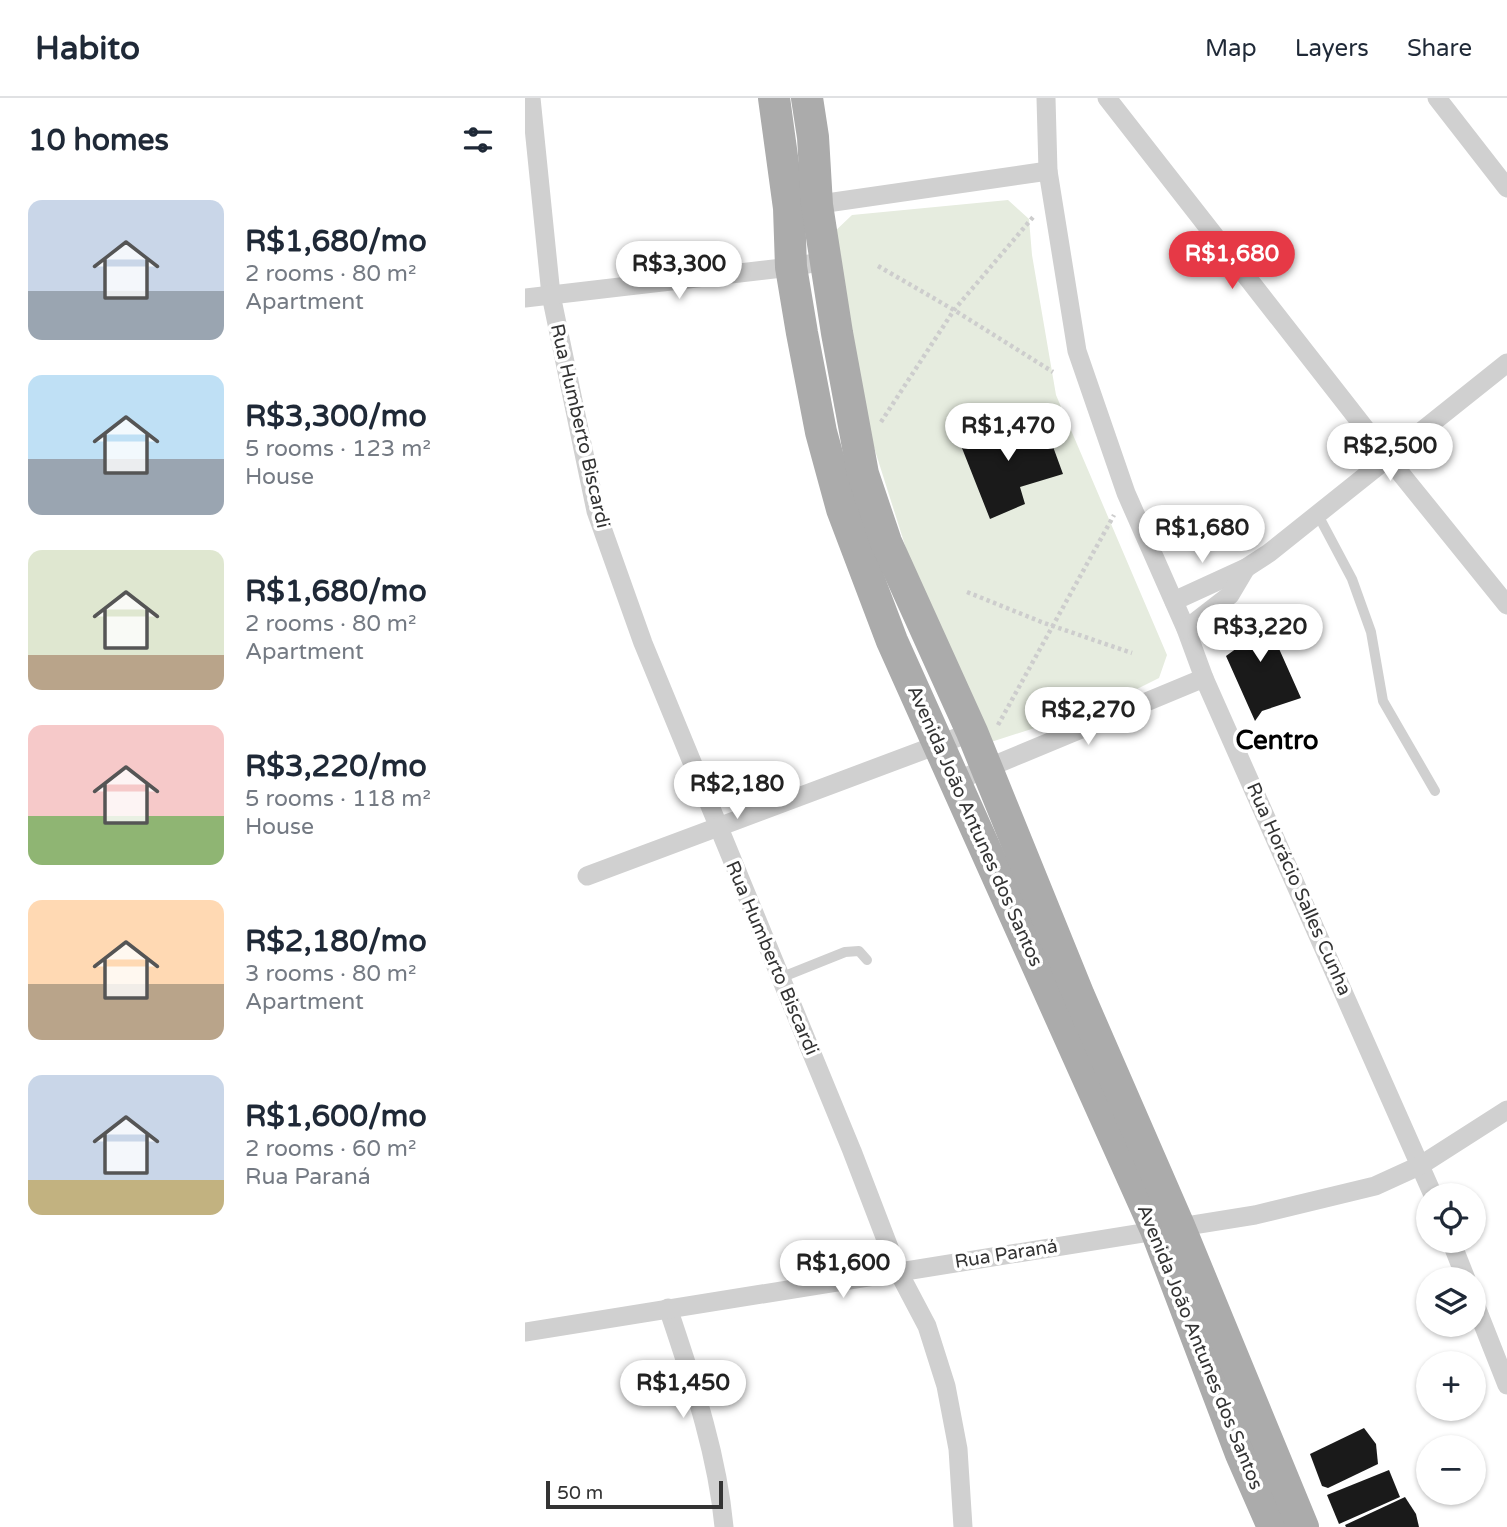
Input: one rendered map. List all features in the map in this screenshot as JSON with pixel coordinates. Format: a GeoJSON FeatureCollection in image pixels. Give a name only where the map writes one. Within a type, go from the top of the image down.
{"type":"FeatureCollection","features":[{"type":"Feature","properties":{"kind":"main road","name":"Avenida João Antunes dos Santos"},"geometry":{"type":"LineString","coordinates":[[774,98],[803,206],[826,261],[863,474],[886,542],[980,751],[1079,996],[1167,1228],[1241,1454],[1273,1527]]}},
{"type":"Feature","properties":{"kind":"main road","name":"Avenida João Antunes dos Santos"},"geometry":{"type":"LineString","coordinates":[[807,98],[813,137],[791,267],[821,432],[842,509],[892,641],[1167,1228],[1303,1527]]}},
{"type":"Feature","properties":{"kind":"street","name":"Rua Humberto Biscardi"},"geometry":{"type":"LineString","coordinates":[[531,98],[551,295],[596,511],[643,643],[718,828],[898,1271],[927,1326],[946,1386],[958,1449],[963,1527]]}},
{"type":"Feature","properties":{"kind":"street","name":"Rua Horácio Salles Cunha"},"geometry":{"type":"LineString","coordinates":[[1046,98],[1051,197],[1077,351],[1126,493],[1186,629],[1204,678],[1428,1183]]}},
{"type":"Feature","properties":{"kind":"street"},"geometry":{"type":"LineString","coordinates":[[1107,98],[1389,459],[1507,605]]}},
{"type":"Feature","properties":{"kind":"street"},"geometry":{"type":"LineString","coordinates":[[1437,98],[1507,187]]}},
{"type":"Feature","properties":{"kind":"street"},"geometry":{"type":"LineString","coordinates":[[803,206],[1048,171]]}},
{"type":"Feature","properties":{"kind":"street"},"geometry":{"type":"LineString","coordinates":[[525,298],[826,261]]}},
{"type":"Feature","properties":{"kind":"street"},"geometry":{"type":"LineString","coordinates":[[1174,601],[1246,568],[1389,459],[1507,363]]}},
{"type":"Feature","properties":{"kind":"street"},"geometry":{"type":"LineString","coordinates":[[1186,629],[1230,595],[1246,568]]}},
{"type":"Feature","properties":{"kind":"street"},"geometry":{"type":"LineString","coordinates":[[587,876],[939,742],[980,751],[1204,678]]}},
{"type":"Feature","properties":{"kind":"street"},"geometry":{"type":"LineString","coordinates":[[956,781],[980,751]]}},
{"type":"Feature","properties":{"kind":"street","name":"Rua Paraná"},"geometry":{"type":"LineString","coordinates":[[525,1332],[1255,1215],[1375,1186],[1421,1165],[1507,1110]]}},
{"type":"Feature","properties":{"kind":"street"},"geometry":{"type":"LineString","coordinates":[[668,1308],[705,1421],[722,1501],[724,1527]]}},
{"type":"Feature","properties":{"kind":"street"},"geometry":{"type":"LineString","coordinates":[[1486,1332],[1507,1385]]}},
{"type":"Feature","properties":{"kind":"lane"},"geometry":{"type":"LineString","coordinates":[[1318,514],[1352,579],[1367,621],[1383,701],[1436,791]]}},
{"type":"Feature","properties":{"kind":"lane"},"geometry":{"type":"LineString","coordinates":[[781,978],[845,952],[859,951],[867,960]]}},
{"type":"Feature","properties":{"kind":"path"},"geometry":{"type":"LineString","coordinates":[[860,456],[954,310],[1051,197]]}},
{"type":"Feature","properties":{"kind":"path"},"geometry":{"type":"LineString","coordinates":[[878,267],[954,310],[1053,372]]}},
{"type":"Feature","properties":{"kind":"path"},"geometry":{"type":"LineString","coordinates":[[980,751],[1054,627],[1126,493]]}},
{"type":"Feature","properties":{"kind":"path"},"geometry":{"type":"LineString","coordinates":[[967,592],[1054,627],[1132,653]]}},
{"type":"Feature","properties":{"kind":"shaded area"},"geometry":{"type":"Polygon","coordinates":[[[1008,200],[1029,219],[1032,255],[1056,395],[1167,655],[1159,678],[1103,706],[991,742],[916,580],[853,381],[831,235],[852,215],[1008,200]]]}},
{"type":"Feature","properties":{"kind":"building"},"geometry":{"type":"Polygon","coordinates":[[[997,422],[1003,434],[1044,422],[1063,474],[1020,487],[1025,504],[990,519],[958,438],[973,428],[997,422]]]}},
{"type":"Feature","properties":{"kind":"building"},"geometry":{"type":"Polygon","coordinates":[[[1249,604],[1259,604],[1301,698],[1262,711],[1255,721],[1226,656],[1237,648],[1228,631],[1237,624],[1249,604]]]}},
{"type":"Feature","properties":{"kind":"building"},"geometry":{"type":"Polygon","coordinates":[[[1364,1428],[1376,1444],[1378,1464],[1328,1488],[1322,1486],[1310,1454],[1364,1428]]]}},
{"type":"Feature","properties":{"kind":"building"},"geometry":{"type":"Polygon","coordinates":[[[1389,1470],[1400,1497],[1339,1524],[1327,1495],[1389,1470]]]}},
{"type":"Feature","properties":{"kind":"building"},"geometry":{"type":"Polygon","coordinates":[[[1405,1497],[1416,1514],[1419,1527],[1345,1525],[1405,1497]]]}},
{"type":"Feature","properties":{"kind":"district","name":"Centro"},"geometry":{"type":"Point","coordinates":[1277,740]}}]}
